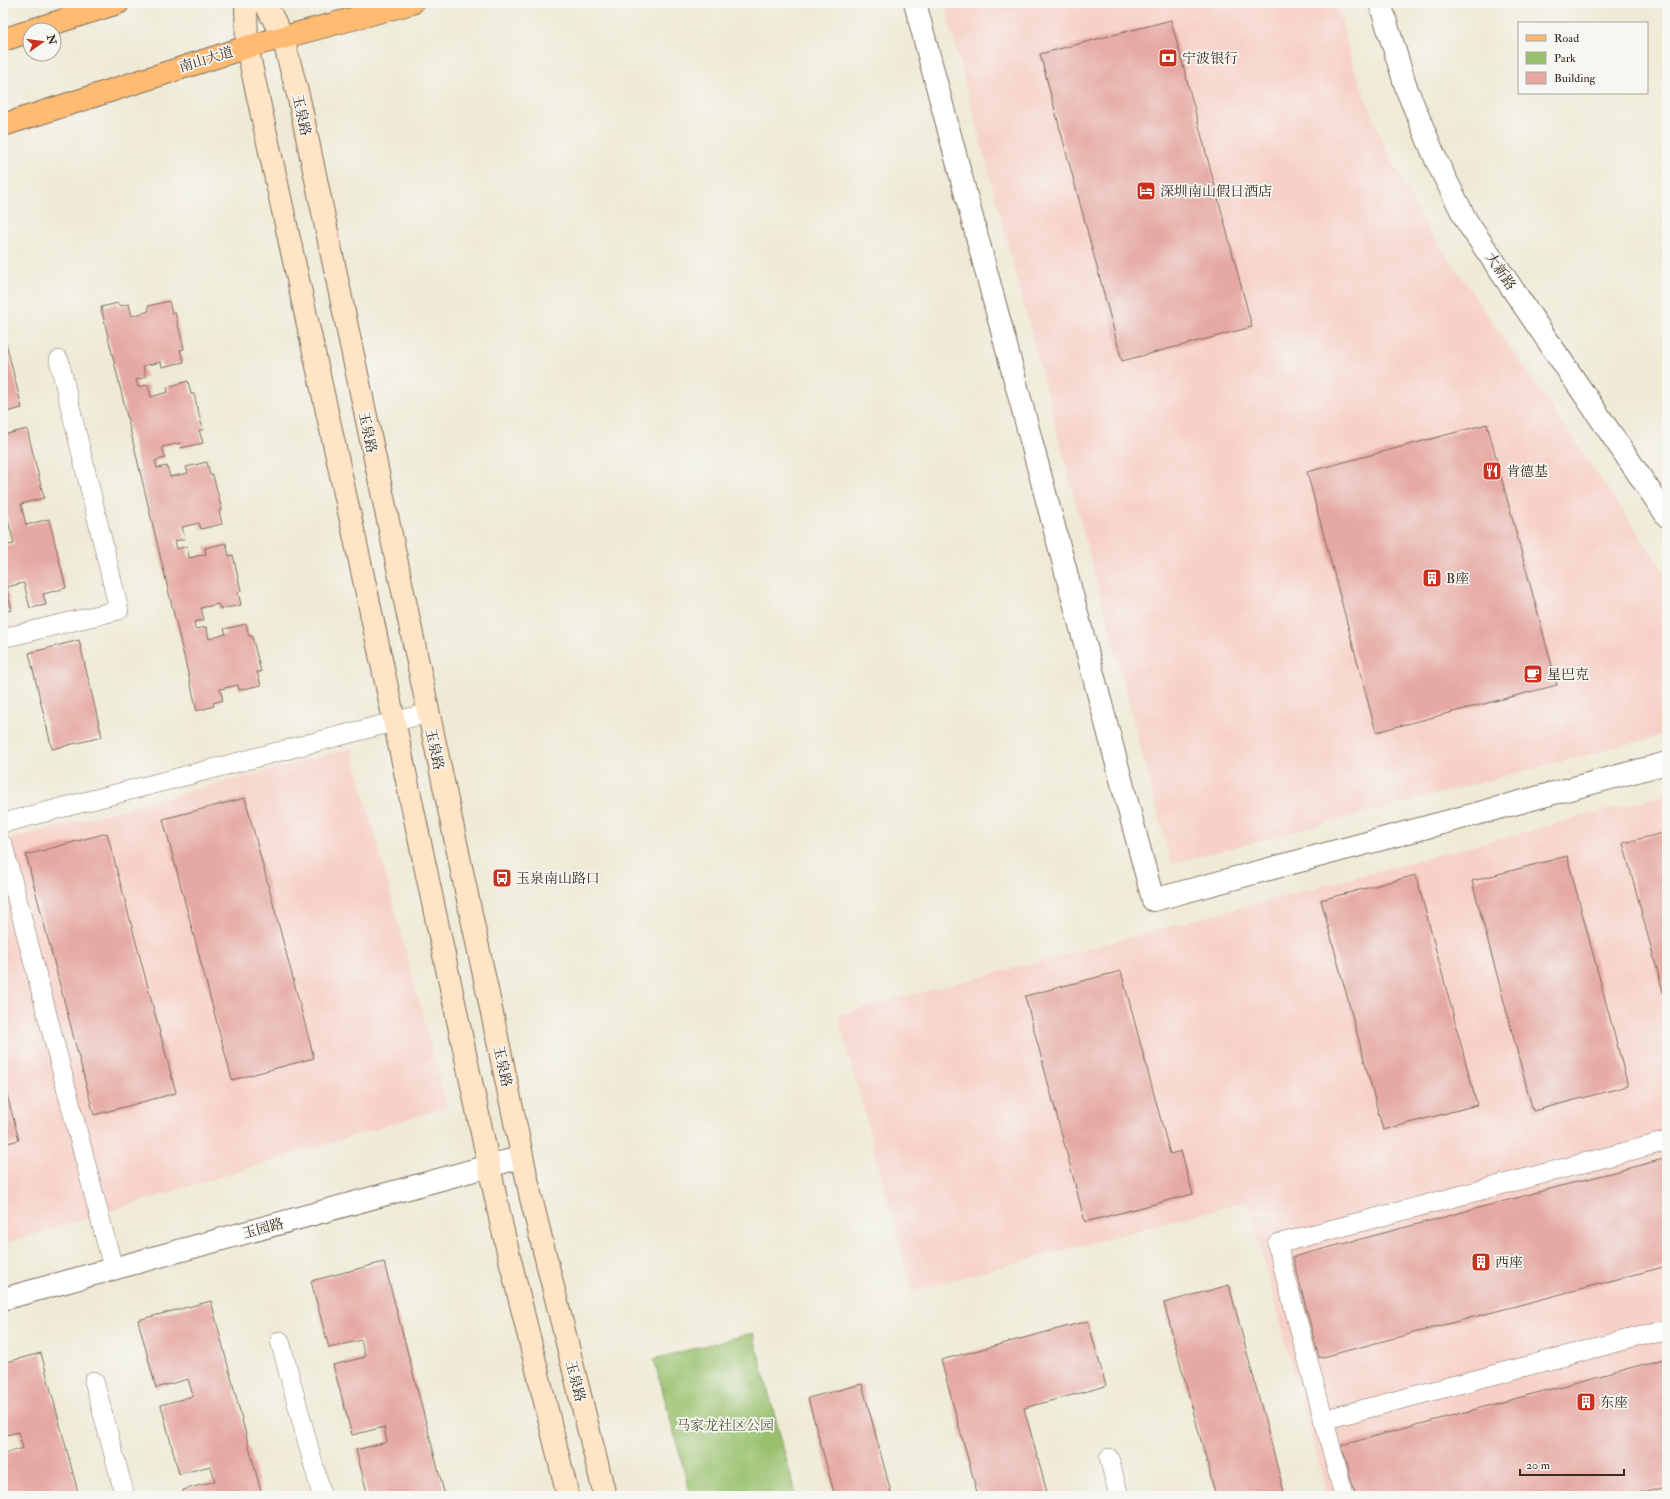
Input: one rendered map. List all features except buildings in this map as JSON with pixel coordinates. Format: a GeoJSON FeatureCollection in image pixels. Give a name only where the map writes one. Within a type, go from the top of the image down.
{"type":"FeatureCollection","features":[{"type":"Feature","properties":{"kind":"main road"},"geometry":{"type":"LineString","coordinates":[[57,22],[118,3]]}},
{"type":"Feature","properties":{"kind":"main road","name":"南山大道"},"geometry":{"type":"LineString","coordinates":[[3,125],[247,46],[283,38],[412,3]]}},
{"type":"Feature","properties":{"kind":"main road"},"geometry":{"type":"LineString","coordinates":[[3,40],[22,33]]}},
{"type":"Feature","properties":{"kind":"street"},"geometry":{"type":"LineString","coordinates":[[246,3],[247,46],[395,722],[502,1227],[568,1496]]}},
{"type":"Feature","properties":{"kind":"street","name":"玉泉路"},"geometry":{"type":"LineString","coordinates":[[265,3],[283,38],[299,99],[535,1218],[605,1496]]}},
{"type":"Feature","properties":{"kind":"street"},"geometry":{"type":"LineString","coordinates":[[914,3],[1153,900],[1667,763]]}},
{"type":"Feature","properties":{"kind":"street","name":"大新路"},"geometry":{"type":"LineString","coordinates":[[1380,3],[1407,90],[1437,162],[1468,222],[1667,516]]}},
{"type":"Feature","properties":{"kind":"street","name":"玉园路"},"geometry":{"type":"LineString","coordinates":[[3,1299],[522,1157]]}},
{"type":"Feature","properties":{"kind":"lane"},"geometry":{"type":"LineString","coordinates":[[3,638],[119,610],[59,360]]}},
{"type":"Feature","properties":{"kind":"lane"},"geometry":{"type":"LineString","coordinates":[[3,823],[428,714]]}},
{"type":"Feature","properties":{"kind":"lane"},"geometry":{"type":"LineString","coordinates":[[3,845],[113,1268]]}},
{"type":"Feature","properties":{"kind":"lane"},"geometry":{"type":"LineString","coordinates":[[1344,1496],[1277,1244],[1667,1141]]}},
{"type":"Feature","properties":{"kind":"lane"},"geometry":{"type":"LineString","coordinates":[[1323,1420],[1667,1329]]}},
{"type":"Feature","properties":{"kind":"lane"},"geometry":{"type":"LineString","coordinates":[[280,1341],[322,1496]]}},
{"type":"Feature","properties":{"kind":"lane"},"geometry":{"type":"LineString","coordinates":[[94,1380],[125,1496]]}},
{"type":"Feature","properties":{"kind":"lane"},"geometry":{"type":"LineString","coordinates":[[1109,1458],[1119,1496]]}},
{"type":"Feature","properties":{"kind":"shaded area"},"geometry":{"type":"Polygon","coordinates":[[[944,3],[1337,3],[1351,60],[1383,142],[1420,217],[1667,575],[1667,734],[1171,864],[944,3]]]}},
{"type":"Feature","properties":{"kind":"shaded area"},"geometry":{"type":"Polygon","coordinates":[[[352,748],[447,1107],[3,1244],[3,841],[352,748]]]}},
{"type":"Feature","properties":{"kind":"shaded area"},"geometry":{"type":"Polygon","coordinates":[[[1667,794],[1667,1496],[1327,1496],[1248,1201],[912,1291],[838,1015],[1667,794]]]}},
{"type":"Feature","properties":{"kind":"green space","name":"马家龙社区公园"},"geometry":{"type":"Polygon","coordinates":[[[753,1333],[796,1496],[691,1496],[654,1359],[753,1333]]]}},
{"type":"Feature","properties":{"kind":"place","name":"宁波银行"},"geometry":{"type":"Point","coordinates":[1168,58]}},
{"type":"Feature","properties":{"kind":"place","name":"深圳南山假日酒店"},"geometry":{"type":"Point","coordinates":[1146,191]}},
{"type":"Feature","properties":{"kind":"place","name":"肯德基"},"geometry":{"type":"Point","coordinates":[1492,471]}},
{"type":"Feature","properties":{"kind":"place","name":"B座"},"geometry":{"type":"Point","coordinates":[1432,578]}},
{"type":"Feature","properties":{"kind":"place","name":"星巴克"},"geometry":{"type":"Point","coordinates":[1533,674]}},
{"type":"Feature","properties":{"kind":"place","name":"玉泉南山路口"},"geometry":{"type":"Point","coordinates":[502,878]}},
{"type":"Feature","properties":{"kind":"place","name":"西座"},"geometry":{"type":"Point","coordinates":[1481,1262]}},
{"type":"Feature","properties":{"kind":"place","name":"东座"},"geometry":{"type":"Point","coordinates":[1586,1402]}}]}
